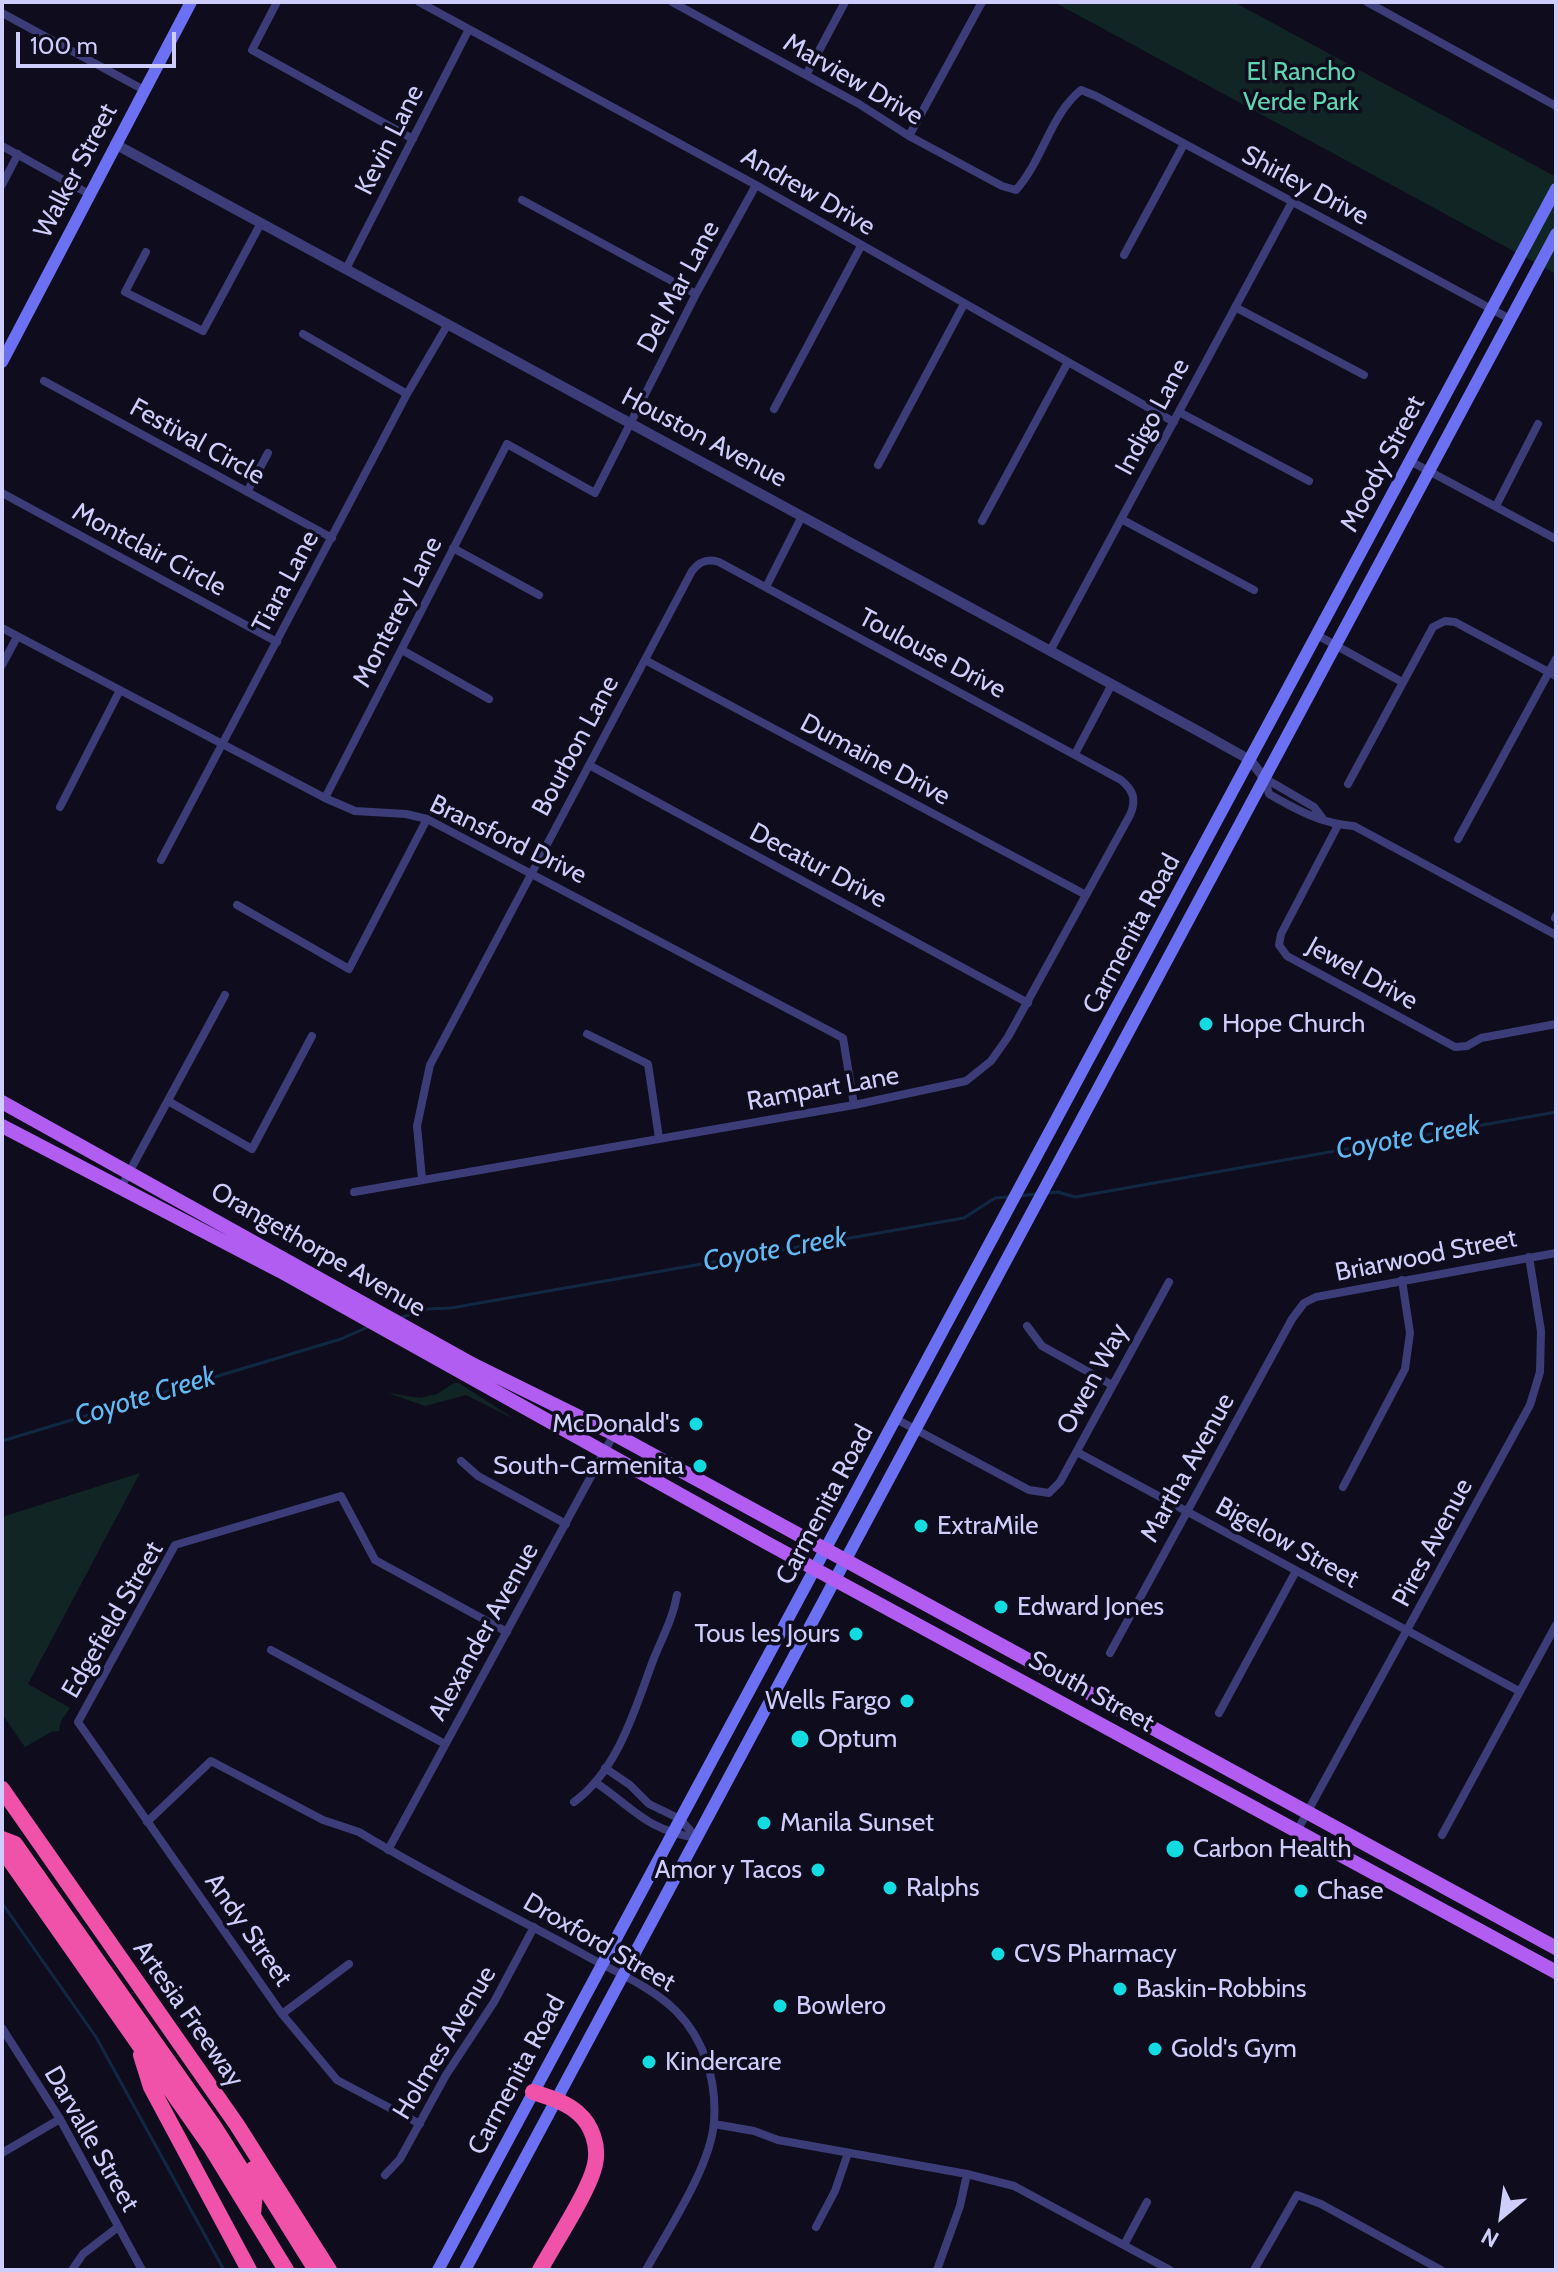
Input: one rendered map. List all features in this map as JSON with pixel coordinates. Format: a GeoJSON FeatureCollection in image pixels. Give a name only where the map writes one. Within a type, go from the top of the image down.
{"type":"FeatureCollection","features":[{"type":"Feature","properties":{"kind":"highway","name":"Artesia Freeway"},"geometry":{"type":"LineString","coordinates":[[2,1789],[237,2125],[329,2270]]}},
{"type":"Feature","properties":{"kind":"highway"},"geometry":{"type":"LineString","coordinates":[[2,1804],[231,2134],[316,2270]]}},
{"type":"Feature","properties":{"kind":"highway"},"geometry":{"type":"LineString","coordinates":[[2,1839],[15,1844],[213,2125],[255,2191],[253,2215]]}},
{"type":"Feature","properties":{"kind":"highway"},"geometry":{"type":"LineString","coordinates":[[2,1849],[212,2149],[286,2270]]}},
{"type":"Feature","properties":{"kind":"highway"},"geometry":{"type":"LineString","coordinates":[[135,2038],[151,2087],[249,2270]]}},
{"type":"Feature","properties":{"kind":"highway"},"geometry":{"type":"LineString","coordinates":[[533,2092],[556,2100],[578,2113],[591,2129],[597,2149],[595,2166],[540,2270]]}},
{"type":"Feature","properties":{"kind":"main road","name":"Walker Street"},"geometry":{"type":"LineString","coordinates":[[2,362],[191,2]]}},
{"type":"Feature","properties":{"kind":"main road","name":"Moody Street"},"geometry":{"type":"LineString","coordinates":[[1250,760],[1556,189]]}},
{"type":"Feature","properties":{"kind":"main road","name":"Moody Street"},"geometry":{"type":"LineString","coordinates":[[1265,779],[1556,234]]}},
{"type":"Feature","properties":{"kind":"main road","name":"Carmenita Road"},"geometry":{"type":"LineString","coordinates":[[438,2270],[1250,760]]}},
{"type":"Feature","properties":{"kind":"main road","name":"Carmenita Road"},"geometry":{"type":"LineString","coordinates":[[465,2270],[1265,779]]}},
{"type":"Feature","properties":{"kind":"main road","name":"Orangethorpe Avenue"},"geometry":{"type":"LineString","coordinates":[[2,1102],[265,1247],[318,1286],[604,1454]]}},
{"type":"Feature","properties":{"kind":"main road","name":"Orangethorpe Avenue"},"geometry":{"type":"LineString","coordinates":[[2,1126],[120,1189],[614,1434]]}},
{"type":"Feature","properties":{"kind":"main road","name":"South Street"},"geometry":{"type":"LineString","coordinates":[[614,1434],[1556,1948]]}},
{"type":"Feature","properties":{"kind":"main road","name":"South Street"},"geometry":{"type":"LineString","coordinates":[[604,1454],[1556,1972]]}},
{"type":"Feature","properties":{"kind":"street"},"geometry":{"type":"LineString","coordinates":[[277,2],[252,50],[413,139]]}},
{"type":"Feature","properties":{"kind":"street","name":"Andrew Drive"},"geometry":{"type":"LineString","coordinates":[[419,2],[756,185],[1174,422]]}},
{"type":"Feature","properties":{"kind":"street","name":"Marview Drive"},"geometry":{"type":"LineString","coordinates":[[672,2],[859,104],[909,136],[1002,186],[1016,190]]}},
{"type":"Feature","properties":{"kind":"street"},"geometry":{"type":"LineString","coordinates":[[806,75],[845,2]]}},
{"type":"Feature","properties":{"kind":"street"},"geometry":{"type":"LineString","coordinates":[[909,136],[982,2]]}},
{"type":"Feature","properties":{"kind":"street"},"geometry":{"type":"LineString","coordinates":[[1367,2],[1556,106]]}},
{"type":"Feature","properties":{"kind":"street"},"geometry":{"type":"LineString","coordinates":[[2,13],[144,90]]}},
{"type":"Feature","properties":{"kind":"street","name":"Kevin Lane"},"geometry":{"type":"LineString","coordinates":[[346,269],[469,29]]}},
{"type":"Feature","properties":{"kind":"street","name":"Shirley Drive"},"geometry":{"type":"LineString","coordinates":[[1016,190],[1026,179],[1068,100],[1081,90],[1510,319]]}},
{"type":"Feature","properties":{"kind":"street","name":"Houston Avenue"},"geometry":{"type":"LineString","coordinates":[[115,144],[1250,760],[1265,779]]}},
{"type":"Feature","properties":{"kind":"street"},"geometry":{"type":"LineString","coordinates":[[1124,255],[1184,144]]}},
{"type":"Feature","properties":{"kind":"street"},"geometry":{"type":"LineString","coordinates":[[2,146],[89,194]]}},
{"type":"Feature","properties":{"kind":"street"},"geometry":{"type":"LineString","coordinates":[[2,185],[18,154]]}},
{"type":"Feature","properties":{"kind":"street","name":"Del Mar Lane"},"geometry":{"type":"LineString","coordinates":[[507,444],[595,493],[696,294],[756,185]]}},
{"type":"Feature","properties":{"kind":"street"},"geometry":{"type":"LineString","coordinates":[[522,200],[696,294]]}},
{"type":"Feature","properties":{"kind":"street","name":"Indigo Lane"},"geometry":{"type":"LineString","coordinates":[[1050,651],[1292,202]]}},
{"type":"Feature","properties":{"kind":"street"},"geometry":{"type":"LineString","coordinates":[[146,252],[125,292],[203,331],[261,223]]}},
{"type":"Feature","properties":{"kind":"street"},"geometry":{"type":"LineString","coordinates":[[774,409],[861,246]]}},
{"type":"Feature","properties":{"kind":"street"},"geometry":{"type":"LineString","coordinates":[[878,465],[964,304]]}},
{"type":"Feature","properties":{"kind":"street"},"geometry":{"type":"LineString","coordinates":[[1235,307],[1364,375]]}},
{"type":"Feature","properties":{"kind":"street","name":"Tiara Lane"},"geometry":{"type":"LineString","coordinates":[[161,860],[407,394],[448,324]]}},
{"type":"Feature","properties":{"kind":"street"},"geometry":{"type":"LineString","coordinates":[[303,334],[407,394]]}},
{"type":"Feature","properties":{"kind":"street"},"geometry":{"type":"LineString","coordinates":[[982,521],[1068,362]]}},
{"type":"Feature","properties":{"kind":"street","name":"Festival Circle"},"geometry":{"type":"LineString","coordinates":[[44,381],[332,538]]}},
{"type":"Feature","properties":{"kind":"street"},"geometry":{"type":"LineString","coordinates":[[1179,412],[1309,481]]}},
{"type":"Feature","properties":{"kind":"street"},"geometry":{"type":"LineString","coordinates":[[1496,506],[1538,424]]}},
{"type":"Feature","properties":{"kind":"street","name":"Monterey Lane"},"geometry":{"type":"LineString","coordinates":[[325,798],[507,444]]}},
{"type":"Feature","properties":{"kind":"street"},"geometry":{"type":"LineString","coordinates":[[247,492],[268,453]]}},
{"type":"Feature","properties":{"kind":"street"},"geometry":{"type":"LineString","coordinates":[[1410,461],[1556,539]]}},
{"type":"Feature","properties":{"kind":"street","name":"Montclair Circle"},"geometry":{"type":"LineString","coordinates":[[2,493],[277,642]]}},
{"type":"Feature","properties":{"kind":"street"},"geometry":{"type":"LineString","coordinates":[[766,587],[802,516]]}},
{"type":"Feature","properties":{"kind":"street"},"geometry":{"type":"LineString","coordinates":[[1121,519],[1254,590]]}},
{"type":"Feature","properties":{"kind":"street"},"geometry":{"type":"LineString","coordinates":[[453,548],[539,595]]}},
{"type":"Feature","properties":{"kind":"street","name":"Toulouse Drive"},"geometry":{"type":"LineString","coordinates":[[705,561],[719,562],[1075,754],[1121,780],[1133,794]]}},
{"type":"Feature","properties":{"kind":"street","name":"Bourbon Lane"},"geometry":{"type":"LineString","coordinates":[[422,1179],[417,1126],[430,1065],[692,571],[705,561]]}},
{"type":"Feature","properties":{"kind":"street"},"geometry":{"type":"LineString","coordinates":[[1348,784],[1433,627],[1445,621],[1455,622],[1552,674]]}},
{"type":"Feature","properties":{"kind":"street","name":"Bransford Drive"},"geometry":{"type":"LineString","coordinates":[[2,628],[325,798],[355,811],[406,814],[427,819],[843,1038],[854,1105]]}},
{"type":"Feature","properties":{"kind":"street"},"geometry":{"type":"LineString","coordinates":[[1317,635],[1402,682]]}},
{"type":"Feature","properties":{"kind":"street"},"geometry":{"type":"LineString","coordinates":[[2,665],[17,637]]}},
{"type":"Feature","properties":{"kind":"street"},"geometry":{"type":"LineString","coordinates":[[402,650],[489,699]]}},
{"type":"Feature","properties":{"kind":"street"},"geometry":{"type":"LineString","coordinates":[[1458,839],[1552,674],[1556,659]]}},
{"type":"Feature","properties":{"kind":"street","name":"Dumaine Drive"},"geometry":{"type":"LineString","coordinates":[[645,660],[1086,895]]}},
{"type":"Feature","properties":{"kind":"street"},"geometry":{"type":"LineString","coordinates":[[1075,754],[1112,684]]}},
{"type":"Feature","properties":{"kind":"street"},"geometry":{"type":"LineString","coordinates":[[60,807],[120,690]]}},
{"type":"Feature","properties":{"kind":"street","name":"Decatur Drive"},"geometry":{"type":"LineString","coordinates":[[589,765],[1028,1003]]}},
{"type":"Feature","properties":{"kind":"street"},"geometry":{"type":"LineString","coordinates":[[1265,779],[1269,794],[1309,817],[1323,819],[1337,827],[1352,825],[1556,935]]}},
{"type":"Feature","properties":{"kind":"street","name":"Rampart Lane"},"geometry":{"type":"LineString","coordinates":[[354,1192],[854,1105],[966,1081],[991,1061],[1028,1003],[1130,815],[1133,794]]}},
{"type":"Feature","properties":{"kind":"street"},"geometry":{"type":"LineString","coordinates":[[237,905],[349,969],[427,819]]}},
{"type":"Feature","properties":{"kind":"street","name":"Jewel Drive"},"geometry":{"type":"LineString","coordinates":[[1337,827],[1281,934],[1279,945],[1287,956],[1455,1047],[1467,1046],[1481,1038],[1556,1024]]}},
{"type":"Feature","properties":{"kind":"street"},"geometry":{"type":"LineString","coordinates":[[120,1189],[225,995]]}},
{"type":"Feature","properties":{"kind":"street"},"geometry":{"type":"LineString","coordinates":[[587,1034],[648,1064],[659,1138]]}},
{"type":"Feature","properties":{"kind":"street"},"geometry":{"type":"LineString","coordinates":[[168,1101],[252,1149],[312,1036]]}},
{"type":"Feature","properties":{"kind":"street","name":"Briarwood Street"},"geometry":{"type":"LineString","coordinates":[[1304,1303],[1316,1297],[1556,1253]]}},
{"type":"Feature","properties":{"kind":"street","name":"Pires Avenue"},"geometry":{"type":"LineString","coordinates":[[1297,1831],[1530,1405],[1540,1372],[1541,1331],[1529,1257]]}},
{"type":"Feature","properties":{"kind":"street"},"geometry":{"type":"LineString","coordinates":[[1343,1487],[1405,1369],[1410,1333],[1402,1280]]}},
{"type":"Feature","properties":{"kind":"street","name":"Owen Way"},"geometry":{"type":"LineString","coordinates":[[916,1430],[1029,1490],[1049,1493],[1060,1482],[1169,1282]]}},
{"type":"Feature","properties":{"kind":"street","name":"Martha Avenue"},"geometry":{"type":"LineString","coordinates":[[1110,1653],[1292,1319],[1304,1303]]}},
{"type":"Feature","properties":{"kind":"street"},"geometry":{"type":"LineString","coordinates":[[1027,1326],[1042,1346],[1112,1385]]}},
{"type":"Feature","properties":{"kind":"street"},"geometry":{"type":"LineString","coordinates":[[896,1419],[916,1430]]}},
{"type":"Feature","properties":{"kind":"street","name":"Alexander Avenue"},"geometry":{"type":"LineString","coordinates":[[388,1850],[614,1434]]}},
{"type":"Feature","properties":{"kind":"street","name":"Bigelow Street"},"geometry":{"type":"LineString","coordinates":[[1077,1452],[1519,1691]]}},
{"type":"Feature","properties":{"kind":"street"},"geometry":{"type":"LineString","coordinates":[[461,1461],[478,1476],[566,1524]]}},
{"type":"Feature","properties":{"kind":"street","name":"Edgefield Street"},"geometry":{"type":"LineString","coordinates":[[78,1722],[175,1545],[341,1496],[375,1560],[507,1632]]}},
{"type":"Feature","properties":{"kind":"street"},"geometry":{"type":"LineString","coordinates":[[1219,1713],[1296,1571]]}},
{"type":"Feature","properties":{"kind":"street"},"geometry":{"type":"LineString","coordinates":[[574,1802],[605,1768],[632,1719],[673,1618],[677,1595]]}},
{"type":"Feature","properties":{"kind":"street"},"geometry":{"type":"LineString","coordinates":[[1442,1835],[1519,1691],[1552,1643],[1556,1625]]}},
{"type":"Feature","properties":{"kind":"street"},"geometry":{"type":"LineString","coordinates":[[271,1650],[445,1744]]}},
{"type":"Feature","properties":{"kind":"street","name":"Andy Street"},"geometry":{"type":"LineString","coordinates":[[78,1722],[282,2014],[337,2080],[420,2124]]}},
{"type":"Feature","properties":{"kind":"street","name":"Droxford Street"},"geometry":{"type":"LineString","coordinates":[[147,1822],[211,1761],[323,1820],[359,1832],[623,1975],[676,2011],[705,2056],[714,2084],[714,2124],[709,2149],[696,2177],[646,2270]]}},
{"type":"Feature","properties":{"kind":"street"},"geometry":{"type":"LineString","coordinates":[[605,1768],[630,1785],[649,1804],[680,1819],[697,1838]]}},
{"type":"Feature","properties":{"kind":"street"},"geometry":{"type":"LineString","coordinates":[[595,1782],[619,1798],[639,1818],[672,1834],[697,1838]]}},
{"type":"Feature","properties":{"kind":"street","name":"Holmes Avenue"},"geometry":{"type":"LineString","coordinates":[[385,2175],[400,2159],[446,2075],[494,2002],[534,1927]]}},
{"type":"Feature","properties":{"kind":"street"},"geometry":{"type":"LineString","coordinates":[[282,2014],[349,1964]]}},
{"type":"Feature","properties":{"kind":"street","name":"Darvalle Street"},"geometry":{"type":"LineString","coordinates":[[2,2028],[60,2119],[142,2270]]}},
{"type":"Feature","properties":{"kind":"street"},"geometry":{"type":"LineString","coordinates":[[2,2153],[60,2119]]}},
{"type":"Feature","properties":{"kind":"street"},"geometry":{"type":"LineString","coordinates":[[714,2124],[754,2131],[778,2140],[967,2174],[1014,2186],[1170,2270]]}},
{"type":"Feature","properties":{"kind":"street"},"geometry":{"type":"LineString","coordinates":[[816,2227],[835,2191],[848,2153]]}},
{"type":"Feature","properties":{"kind":"street"},"geometry":{"type":"LineString","coordinates":[[937,2270],[960,2206],[967,2174]]}},
{"type":"Feature","properties":{"kind":"street"},"geometry":{"type":"LineString","coordinates":[[1254,2270],[1297,2195],[1321,2204],[1441,2270]]}},
{"type":"Feature","properties":{"kind":"street"},"geometry":{"type":"LineString","coordinates":[[1124,2245],[1147,2202]]}},
{"type":"Feature","properties":{"kind":"street"},"geometry":{"type":"LineString","coordinates":[[72,2270],[83,2254],[118,2227]]}},
{"type":"Feature","properties":{"kind":"green space","name":"El Rancho Verde Park"},"geometry":{"type":"Polygon","coordinates":[[[1054,2],[1234,2],[1556,177],[1556,274],[1054,2]]]}},
{"type":"Feature","properties":{"kind":"green space"},"geometry":{"type":"Polygon","coordinates":[[[459,1383],[516,1420],[466,1395],[425,1406],[388,1393],[420,1398],[437,1394],[459,1383]]]}},
{"type":"Feature","properties":{"kind":"green space"},"geometry":{"type":"Polygon","coordinates":[[[140,1473],[28,1684],[70,1708],[61,1721],[59,1731],[51,1732],[25,1747],[2,1714],[2,1517],[140,1473]]]}},
{"type":"Feature","properties":{"kind":"waterway","name":"Coyote Creek"},"geometry":{"type":"LineString","coordinates":[[1048,1193],[1058,1192],[1075,1197],[1556,1112]]}},
{"type":"Feature","properties":{"kind":"waterway","name":"Coyote Creek"},"geometry":{"type":"LineString","coordinates":[[1020,1196],[1036,1194]]}},
{"type":"Feature","properties":{"kind":"waterway","name":"Coyote Creek"},"geometry":{"type":"LineString","coordinates":[[399,1318],[428,1309],[451,1308],[964,1218],[995,1198],[1008,1197]]}},
{"type":"Feature","properties":{"kind":"waterway","name":"Coyote Creek"},"geometry":{"type":"LineString","coordinates":[[2,1441],[341,1339],[368,1327]]}},
{"type":"Feature","properties":{"kind":"waterway"},"geometry":{"type":"LineString","coordinates":[[2,1903],[96,2037],[224,2270]]}},
{"type":"Feature","properties":{"kind":"place","name":"Hope Church"},"geometry":{"type":"Point","coordinates":[1206,1024]}},
{"type":"Feature","properties":{"kind":"place","name":"McDonald's"},"geometry":{"type":"Point","coordinates":[696,1424]}},
{"type":"Feature","properties":{"kind":"place","name":"South-Carmenita"},"geometry":{"type":"Point","coordinates":[700,1466]}},
{"type":"Feature","properties":{"kind":"place","name":"ExtraMile"},"geometry":{"type":"Point","coordinates":[921,1526]}},
{"type":"Feature","properties":{"kind":"place","name":"Edward Jones"},"geometry":{"type":"Point","coordinates":[1001,1607]}},
{"type":"Feature","properties":{"kind":"place","name":"Tous les Jours"},"geometry":{"type":"Point","coordinates":[856,1634]}},
{"type":"Feature","properties":{"kind":"place","name":"Wells Fargo"},"geometry":{"type":"Point","coordinates":[907,1701]}},
{"type":"Feature","properties":{"kind":"place","name":"Optum"},"geometry":{"type":"Point","coordinates":[800,1739]}},
{"type":"Feature","properties":{"kind":"place","name":"Manila Sunset"},"geometry":{"type":"Point","coordinates":[764,1823]}},
{"type":"Feature","properties":{"kind":"place","name":"Carbon Health"},"geometry":{"type":"Point","coordinates":[1175,1849]}},
{"type":"Feature","properties":{"kind":"place","name":"Amor y Tacos"},"geometry":{"type":"Point","coordinates":[818,1870]}},
{"type":"Feature","properties":{"kind":"place","name":"Ralphs"},"geometry":{"type":"Point","coordinates":[890,1888]}},
{"type":"Feature","properties":{"kind":"place","name":"Chase"},"geometry":{"type":"Point","coordinates":[1301,1891]}},
{"type":"Feature","properties":{"kind":"place","name":"CVS Pharmacy"},"geometry":{"type":"Point","coordinates":[998,1954]}},
{"type":"Feature","properties":{"kind":"place","name":"Baskin-Robbins"},"geometry":{"type":"Point","coordinates":[1120,1989]}},
{"type":"Feature","properties":{"kind":"place","name":"Bowlero"},"geometry":{"type":"Point","coordinates":[780,2006]}},
{"type":"Feature","properties":{"kind":"place","name":"Gold's Gym"},"geometry":{"type":"Point","coordinates":[1155,2049]}},
{"type":"Feature","properties":{"kind":"place","name":"Kindercare"},"geometry":{"type":"Point","coordinates":[649,2062]}}]}
